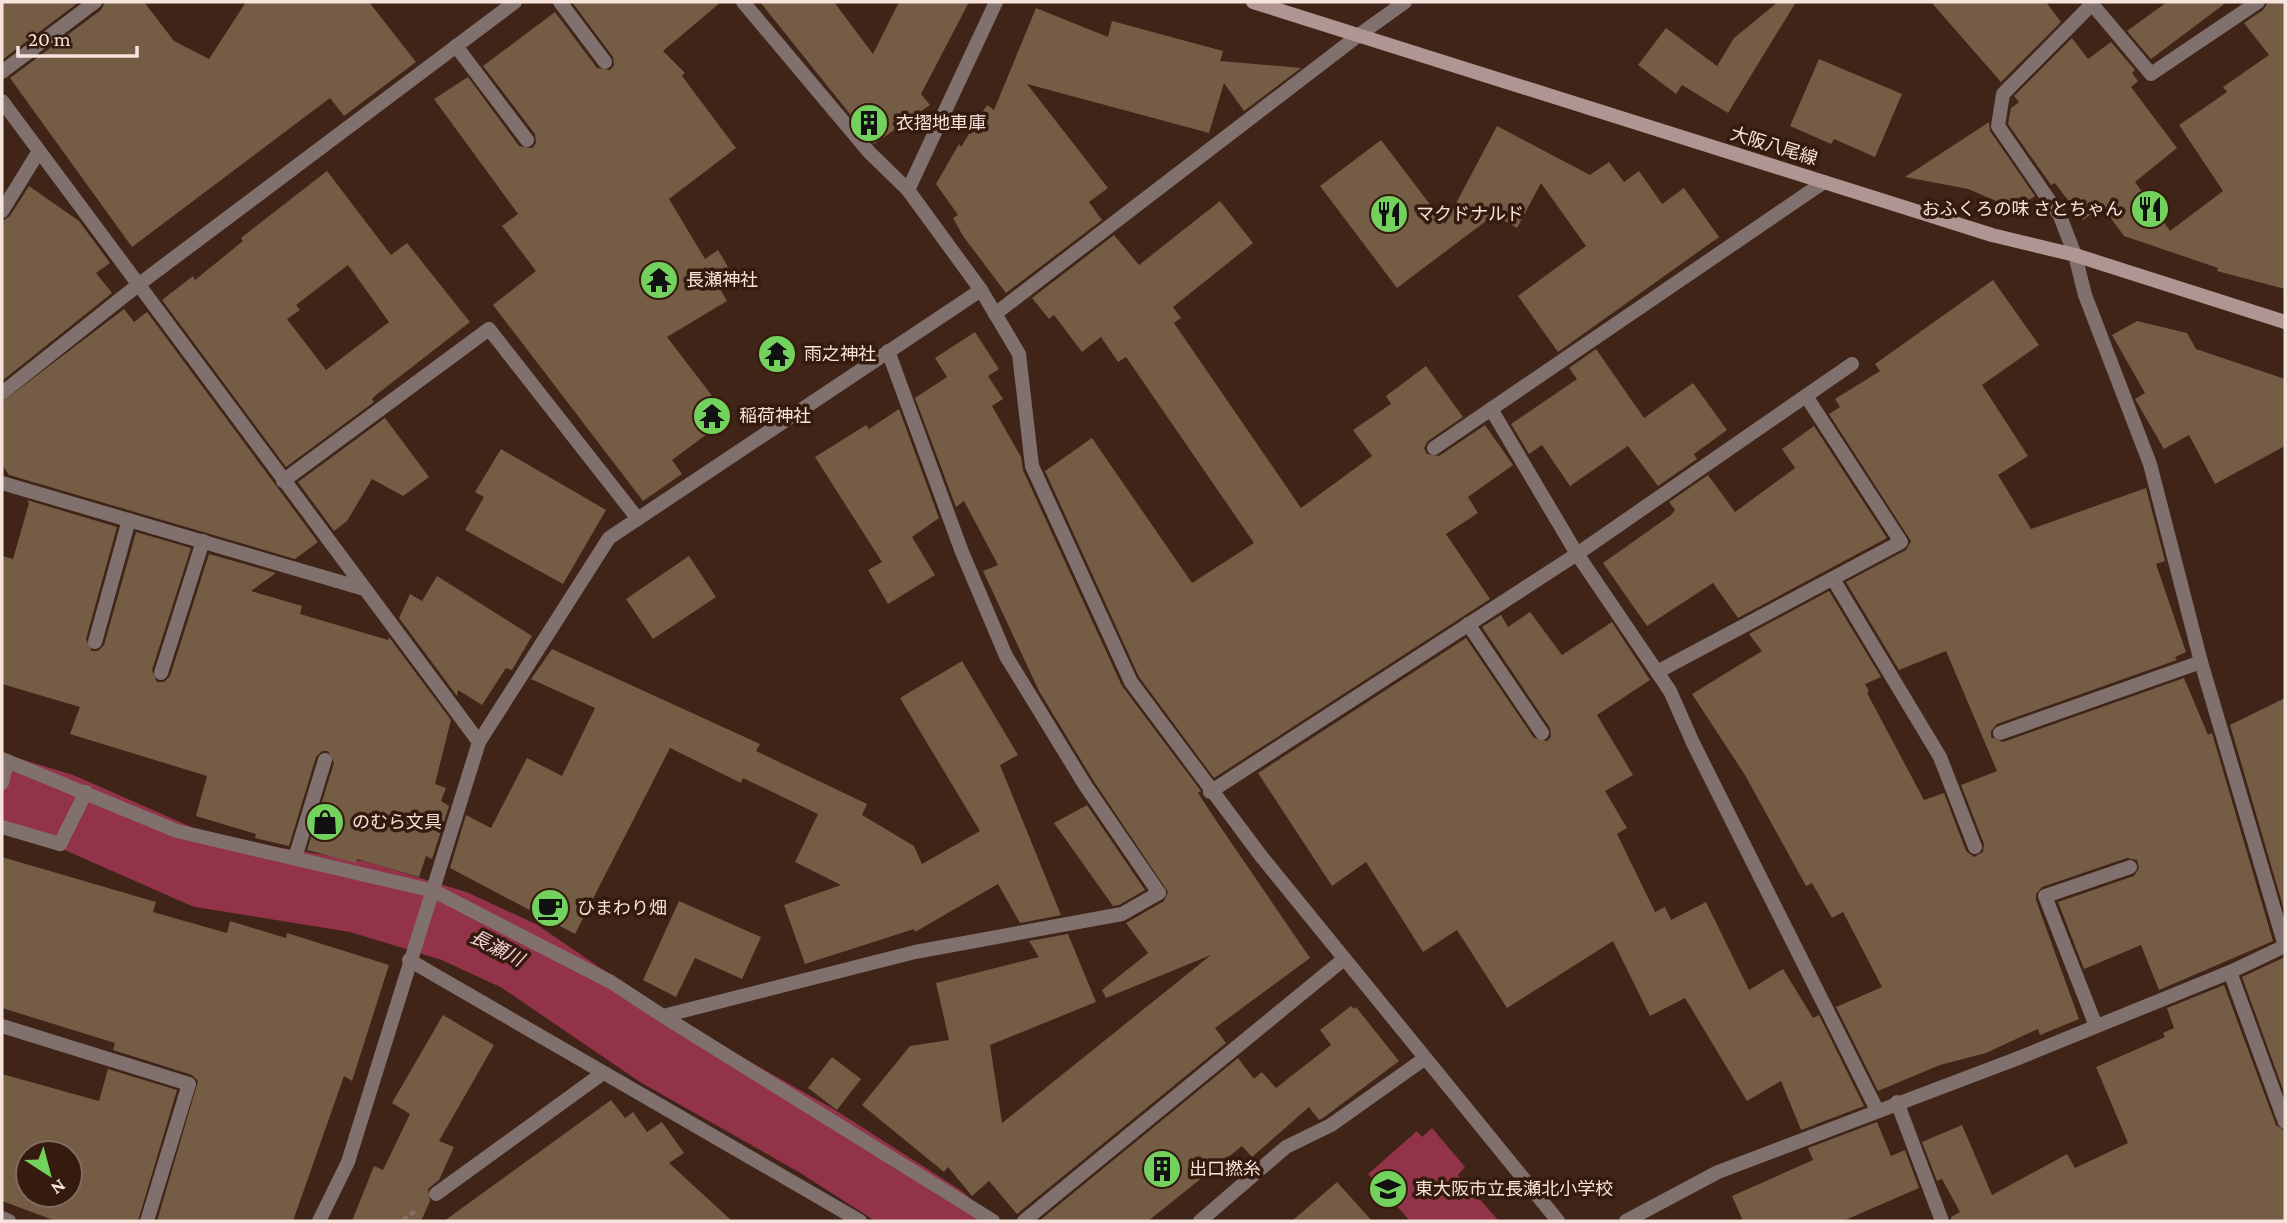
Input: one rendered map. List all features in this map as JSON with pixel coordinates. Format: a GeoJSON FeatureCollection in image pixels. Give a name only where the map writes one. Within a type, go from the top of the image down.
{"type":"FeatureCollection","features":[{"type":"Feature","properties":{"kind":"main road","name":"大阪八尾線"},"geometry":{"type":"LineString","coordinates":[[1253,2],[1992,235],[2075,255],[2285,321]]}},
{"type":"Feature","properties":{"kind":"street"},"geometry":{"type":"LineString","coordinates":[[2,72],[95,2]]}},
{"type":"Feature","properties":{"kind":"street"},"geometry":{"type":"LineString","coordinates":[[2,393],[138,285],[515,2]]}},
{"type":"Feature","properties":{"kind":"street"},"geometry":{"type":"LineString","coordinates":[[560,2],[605,62]]}},
{"type":"Feature","properties":{"kind":"street"},"geometry":{"type":"LineString","coordinates":[[743,2],[869,152],[908,190],[981,290],[1019,354],[1032,466],[1131,682],[1210,792],[1558,1221]]}},
{"type":"Feature","properties":{"kind":"street"},"geometry":{"type":"LineString","coordinates":[[908,190],[996,2]]}},
{"type":"Feature","properties":{"kind":"street"},"geometry":{"type":"LineString","coordinates":[[995,314],[1405,2]]}},
{"type":"Feature","properties":{"kind":"street"},"geometry":{"type":"LineString","coordinates":[[1626,1221],[1718,1172],[2096,1026],[2230,972],[2285,946],[2201,662],[2150,464],[2085,295],[2075,255],[2060,216],[1998,126],[2003,94],[2092,2],[2151,74],[2258,2]]}},
{"type":"Feature","properties":{"kind":"street"},"geometry":{"type":"LineString","coordinates":[[456,46],[527,140]]}},
{"type":"Feature","properties":{"kind":"street"},"geometry":{"type":"LineString","coordinates":[[2,101],[361,587],[479,742]]}},
{"type":"Feature","properties":{"kind":"street"},"geometry":{"type":"LineString","coordinates":[[2,211],[39,151]]}},
{"type":"Feature","properties":{"kind":"street"},"geometry":{"type":"LineString","coordinates":[[1434,448],[1824,182]]}},
{"type":"Feature","properties":{"kind":"street"},"geometry":{"type":"LineString","coordinates":[[319,1221],[348,1162],[479,742],[609,538],[981,290]]}},
{"type":"Feature","properties":{"kind":"street"},"geometry":{"type":"LineString","coordinates":[[283,481],[489,329],[638,519]]}},
{"type":"Feature","properties":{"kind":"street"},"geometry":{"type":"LineString","coordinates":[[663,1016],[915,952],[1122,914],[1159,893],[1085,785],[1006,656],[962,552],[888,351]]}},
{"type":"Feature","properties":{"kind":"street"},"geometry":{"type":"LineString","coordinates":[[1210,792],[1577,554],[1852,364]]}},
{"type":"Feature","properties":{"kind":"street"},"geometry":{"type":"LineString","coordinates":[[1657,672],[1901,542],[1806,396]]}},
{"type":"Feature","properties":{"kind":"street"},"geometry":{"type":"LineString","coordinates":[[1491,409],[1577,554],[1670,691],[1693,743],[1877,1110]]}},
{"type":"Feature","properties":{"kind":"street"},"geometry":{"type":"LineString","coordinates":[[2,483],[361,587]]}},
{"type":"Feature","properties":{"kind":"street"},"geometry":{"type":"LineString","coordinates":[[95,642],[129,520]]}},
{"type":"Feature","properties":{"kind":"street"},"geometry":{"type":"LineString","coordinates":[[161,673],[203,541]]}},
{"type":"Feature","properties":{"kind":"street"},"geometry":{"type":"LineString","coordinates":[[1833,579],[1940,757],[1975,847]]}},
{"type":"Feature","properties":{"kind":"street"},"geometry":{"type":"LineString","coordinates":[[1468,624],[1542,733]]}},
{"type":"Feature","properties":{"kind":"street"},"geometry":{"type":"LineString","coordinates":[[2000,733],[2201,662]]}},
{"type":"Feature","properties":{"kind":"street"},"geometry":{"type":"LineString","coordinates":[[2,783],[4,760],[177,831],[434,891],[611,982],[993,1221]]}},
{"type":"Feature","properties":{"kind":"street"},"geometry":{"type":"LineString","coordinates":[[295,858],[325,760]]}},
{"type":"Feature","properties":{"kind":"street"},"geometry":{"type":"LineString","coordinates":[[2,827],[60,844],[86,792]]}},
{"type":"Feature","properties":{"kind":"street"},"geometry":{"type":"LineString","coordinates":[[2096,1026],[2045,896],[2130,867]]}},
{"type":"Feature","properties":{"kind":"street"},"geometry":{"type":"LineString","coordinates":[[1024,1221],[1344,959]]}},
{"type":"Feature","properties":{"kind":"street"},"geometry":{"type":"LineString","coordinates":[[409,960],[860,1221]]}},
{"type":"Feature","properties":{"kind":"street"},"geometry":{"type":"LineString","coordinates":[[2230,972],[2285,1122]]}},
{"type":"Feature","properties":{"kind":"street"},"geometry":{"type":"LineString","coordinates":[[2,1026],[189,1084],[147,1221]]}},
{"type":"Feature","properties":{"kind":"street"},"geometry":{"type":"LineString","coordinates":[[1200,1221],[1286,1147],[1331,1125],[1424,1059]]}},
{"type":"Feature","properties":{"kind":"street"},"geometry":{"type":"LineString","coordinates":[[436,1194],[603,1073]]}},
{"type":"Feature","properties":{"kind":"street"},"geometry":{"type":"LineString","coordinates":[[1897,1102],[1942,1221]]}},
{"type":"Feature","properties":{"kind":"street"},"geometry":{"type":"LineString","coordinates":[[2,1218],[8,1221]]}},
{"type":"Feature","properties":{"kind":"shaded area"},"geometry":{"type":"Polygon","coordinates":[[[1432,1128],[1465,1167],[1458,1175],[1499,1221],[1410,1221],[1368,1174],[1417,1131],[1422,1137],[1432,1128]]]}},
{"type":"Feature","properties":{"kind":"building"},"geometry":{"type":"Polygon","coordinates":[[[2,2],[79,2],[2,60],[2,2]]]}},
{"type":"Feature","properties":{"kind":"building"},"geometry":{"type":"Polygon","coordinates":[[[105,2],[144,2],[174,41],[209,59],[246,2],[369,2],[416,62],[344,116],[330,98],[132,247],[10,78],[101,10],[105,2]]]}},
{"type":"Feature","properties":{"kind":"building"},"geometry":{"type":"Polygon","coordinates":[[[572,2],[721,2],[663,51],[685,73],[682,76],[736,148],[669,199],[705,259],[718,250],[737,282],[721,291],[727,301],[667,337],[729,418],[672,460],[682,474],[643,501],[493,305],[536,271],[502,226],[518,214],[434,99],[468,77],[519,146],[532,148],[536,143],[535,134],[483,66],[555,12],[597,68],[610,70],[614,65],[613,57],[572,2]]]}},
{"type":"Feature","properties":{"kind":"building"},"geometry":{"type":"Polygon","coordinates":[[[760,2],[834,2],[873,54],[899,2],[969,2],[921,94],[930,105],[874,144],[760,2]]]}},
{"type":"Feature","properties":{"kind":"building"},"geometry":{"type":"Polygon","coordinates":[[[1778,2],[1796,2],[1728,113],[1682,85],[1676,94],[1638,65],[1666,28],[1717,66],[1734,38],[1778,2]]]}},
{"type":"Feature","properties":{"kind":"building"},"geometry":{"type":"Polygon","coordinates":[[[1931,2],[2046,2],[2061,22],[2001,82],[1931,2]]]}},
{"type":"Feature","properties":{"kind":"building"},"geometry":{"type":"Polygon","coordinates":[[[2167,2],[2227,2],[2151,59],[2127,31],[2167,2]]]}},
{"type":"Feature","properties":{"kind":"building"},"geometry":{"type":"Polygon","coordinates":[[[2268,2],[2285,2],[2285,289],[2217,271],[2218,268],[2124,236],[2102,206],[2083,220],[2055,183],[2051,185],[2008,124],[2011,108],[2019,102],[2014,96],[2072,38],[2088,59],[2111,42],[2135,70],[2132,73],[2138,81],[2131,87],[2177,148],[2135,182],[2170,231],[2223,191],[2179,125],[2227,92],[2223,87],[2269,55],[2244,23],[2263,10],[2268,2]]]}},
{"type":"Feature","properties":{"kind":"building"},"geometry":{"type":"Polygon","coordinates":[[[1036,8],[1108,37],[1112,21],[1223,51],[1220,61],[1301,68],[1244,111],[1224,83],[1209,133],[1027,84],[1108,188],[1089,202],[1102,220],[1006,293],[963,236],[953,218],[958,215],[936,184],[959,144],[961,147],[987,105],[994,110],[1036,8]]]}},
{"type":"Feature","properties":{"kind":"building"},"geometry":{"type":"Polygon","coordinates":[[[1819,59],[1902,94],[1875,157],[1834,139],[1831,144],[1790,126],[1819,59]]]}},
{"type":"Feature","properties":{"kind":"building"},"geometry":{"type":"Polygon","coordinates":[[[1989,122],[1990,131],[2035,196],[2015,209],[1968,189],[1905,177],[1989,122]]]}},
{"type":"Feature","properties":{"kind":"building"},"geometry":{"type":"Polygon","coordinates":[[[1497,126],[1590,175],[1609,162],[1624,182],[1639,171],[1662,204],[1684,188],[1719,237],[1558,352],[1518,296],[1586,246],[1541,183],[1517,228],[1494,215],[1397,288],[1320,186],[1381,140],[1445,224],[1497,126]]]}},
{"type":"Feature","properties":{"kind":"building"},"geometry":{"type":"Polygon","coordinates":[[[327,171],[391,255],[407,243],[470,322],[376,395],[372,399],[374,402],[286,467],[162,300],[193,276],[195,280],[243,241],[241,238],[327,171]],[[348,265],[296,305],[300,310],[287,319],[326,370],[389,322],[348,265]]]}},
{"type":"Feature","properties":{"kind":"building"},"geometry":{"type":"Polygon","coordinates":[[[29,186],[79,221],[110,263],[96,273],[112,293],[2,381],[2,221],[10,216],[29,186]]]}},
{"type":"Feature","properties":{"kind":"building"},"geometry":{"type":"Polygon","coordinates":[[[1220,201],[1253,243],[1173,307],[1181,318],[1174,323],[1301,508],[1372,456],[1353,430],[1391,404],[1386,396],[1426,366],[1463,417],[1428,441],[1424,448],[1427,454],[1439,456],[1485,425],[1513,465],[1468,497],[1478,513],[1446,534],[1490,599],[1214,778],[1139,677],[1045,471],[1092,438],[1192,583],[1254,543],[1126,357],[1118,362],[1101,337],[1082,352],[1054,315],[1049,319],[1032,298],[1114,235],[1139,265],[1220,201]]]}},
{"type":"Feature","properties":{"kind":"building"},"geometry":{"type":"Polygon","coordinates":[[[1993,280],[2039,345],[1982,385],[2028,456],[1998,475],[2031,529],[2146,488],[2165,561],[2156,564],[2186,652],[2175,657],[2177,660],[1997,724],[1991,731],[1991,737],[2003,742],[2184,678],[2208,735],[2212,733],[2273,941],[2159,990],[2141,945],[2084,969],[2058,902],[2134,876],[2139,868],[2137,860],[2127,858],[2042,887],[2036,894],[2036,900],[2079,1019],[2040,1035],[2038,1029],[1986,1053],[1940,1065],[1878,1091],[1836,1007],[1882,987],[1843,912],[1832,918],[1812,883],[1806,886],[1745,775],[1692,694],[1762,651],[1749,634],[1829,591],[1881,677],[1865,684],[1869,691],[1867,693],[1924,800],[1944,793],[1966,851],[1974,857],[1983,852],[1984,844],[1961,785],[1997,771],[1946,651],[1899,670],[1846,582],[1906,550],[1911,541],[1829,414],[1840,407],[1835,399],[1880,371],[1875,364],[1993,280]]]}},
{"type":"Feature","properties":{"kind":"building"},"geometry":{"type":"Polygon","coordinates":[[[124,309],[134,322],[147,312],[318,542],[295,559],[9,475],[2,465],[2,402],[124,309]]]}},
{"type":"Feature","properties":{"kind":"building"},"geometry":{"type":"Polygon","coordinates":[[[2137,321],[2187,333],[2196,349],[2285,379],[2285,446],[2215,484],[2189,435],[2164,449],[2135,399],[2145,393],[2112,335],[2137,321]]]}},
{"type":"Feature","properties":{"kind":"building"},"geometry":{"type":"Polygon","coordinates":[[[975,332],[999,369],[988,376],[1003,399],[992,406],[1021,457],[1023,470],[1122,686],[1201,791],[1198,793],[1213,816],[1310,958],[1215,1028],[1226,1043],[1017,1214],[989,1181],[972,1196],[948,1167],[944,1172],[862,1105],[910,1046],[949,1040],[936,983],[1039,957],[1029,941],[1068,934],[1096,1002],[990,1045],[1002,1123],[1211,955],[1106,998],[1102,990],[1148,953],[1126,923],[1164,901],[1168,892],[1093,780],[1039,691],[983,571],[998,565],[964,501],[956,507],[915,398],[947,377],[935,358],[975,332]]]}},
{"type":"Feature","properties":{"kind":"building"},"geometry":{"type":"Polygon","coordinates":[[[1596,349],[1644,418],[1693,383],[1727,430],[1694,454],[1697,459],[1658,486],[1628,446],[1570,486],[1542,445],[1529,454],[1511,424],[1577,379],[1569,368],[1596,349]]]}},
{"type":"Feature","properties":{"kind":"building"},"geometry":{"type":"Polygon","coordinates":[[[899,409],[939,518],[912,537],[935,575],[888,604],[868,570],[882,562],[815,457],[866,425],[869,429],[899,409]]]}},
{"type":"Feature","properties":{"kind":"building"},"geometry":{"type":"Polygon","coordinates":[[[385,418],[429,477],[403,496],[372,479],[347,521],[334,531],[298,482],[385,418]]]}},
{"type":"Feature","properties":{"kind":"building"},"geometry":{"type":"Polygon","coordinates":[[[1814,426],[1887,538],[1738,618],[1713,583],[1647,626],[1603,563],[1671,515],[1675,510],[1669,502],[1708,475],[1735,512],[1795,468],[1782,449],[1814,426]]]}},
{"type":"Feature","properties":{"kind":"building"},"geometry":{"type":"Polygon","coordinates":[[[501,449],[606,510],[563,584],[465,530],[484,497],[475,492],[501,449]]]}},
{"type":"Feature","properties":{"kind":"building"},"geometry":{"type":"Polygon","coordinates":[[[27,500],[117,527],[86,639],[92,651],[98,651],[104,645],[136,532],[191,548],[152,670],[157,682],[164,682],[170,676],[209,554],[276,573],[251,591],[302,606],[300,614],[388,640],[389,637],[451,720],[435,784],[446,788],[441,801],[449,806],[432,859],[426,856],[419,877],[357,859],[356,863],[307,850],[334,763],[328,751],[322,751],[316,757],[289,846],[255,838],[256,834],[196,816],[207,776],[70,734],[80,707],[2,684],[2,556],[13,559],[29,503],[27,500]]]}},
{"type":"Feature","properties":{"kind":"building"},"geometry":{"type":"Polygon","coordinates":[[[689,556],[716,597],[653,639],[626,599],[689,556]]]}},
{"type":"Feature","properties":{"kind":"building"},"geometry":{"type":"Polygon","coordinates":[[[437,576],[532,636],[512,670],[506,668],[482,705],[458,690],[457,696],[399,618],[410,594],[422,601],[437,576]]]}},
{"type":"Feature","properties":{"kind":"building"},"geometry":{"type":"Polygon","coordinates":[[[1530,612],[1562,655],[1612,622],[1650,680],[1597,715],[1633,775],[1605,791],[1627,828],[1617,834],[1655,912],[1665,907],[1671,920],[1706,902],[1749,990],[1783,969],[1813,1018],[1819,1015],[1864,1106],[1801,1130],[1781,1081],[1747,1101],[1685,998],[1650,1016],[1613,941],[1507,1008],[1457,930],[1423,952],[1366,862],[1332,886],[1258,773],[1466,638],[1534,738],[1547,741],[1551,737],[1550,728],[1482,627],[1501,615],[1508,627],[1530,612]]]}},
{"type":"Feature","properties":{"kind":"building"},"geometry":{"type":"Polygon","coordinates":[[[552,649],[760,744],[756,751],[867,804],[862,815],[914,846],[922,864],[980,831],[900,698],[962,661],[1018,755],[1000,765],[1061,915],[1020,923],[998,884],[915,932],[914,929],[805,964],[784,905],[841,885],[795,862],[818,814],[743,778],[741,783],[670,748],[575,934],[450,868],[466,815],[491,828],[527,758],[562,776],[595,708],[531,679],[552,649]]]}},
{"type":"Feature","properties":{"kind":"building"},"geometry":{"type":"Polygon","coordinates":[[[2285,698],[2285,913],[2230,725],[2285,698]]]}},
{"type":"Feature","properties":{"kind":"building"},"geometry":{"type":"Polygon","coordinates":[[[1087,805],[1145,890],[1119,905],[1113,906],[1054,823],[1087,805]]]}},
{"type":"Feature","properties":{"kind":"building"},"geometry":{"type":"Polygon","coordinates":[[[2,857],[156,902],[153,912],[227,933],[230,921],[286,938],[287,933],[389,965],[352,1081],[344,1076],[293,1221],[157,1221],[198,1081],[192,1075],[113,1050],[115,1043],[2,1008],[2,857]]]}},
{"type":"Feature","properties":{"kind":"building"},"geometry":{"type":"Polygon","coordinates":[[[679,901],[761,937],[742,979],[695,958],[676,997],[643,980],[679,901]]]}},
{"type":"Feature","properties":{"kind":"building"},"geometry":{"type":"Polygon","coordinates":[[[2285,957],[2285,1095],[2242,977],[2285,957]]]}},
{"type":"Feature","properties":{"kind":"building"},"geometry":{"type":"Polygon","coordinates":[[[2224,985],[2276,1125],[2285,1131],[2285,1221],[1951,1221],[1951,1217],[1960,1212],[1942,1179],[1937,1181],[1922,1142],[1962,1125],[1992,1195],[2067,1154],[2075,1168],[2128,1143],[2096,1067],[2165,1037],[2163,1033],[2174,1028],[2167,1008],[2224,985]]]}},
{"type":"Feature","properties":{"kind":"building"},"geometry":{"type":"Polygon","coordinates":[[[1351,1006],[1354,1009],[1356,1007],[1399,1061],[1323,1118],[1319,1120],[1309,1107],[1252,1157],[1242,1146],[1148,1221],[1039,1221],[1238,1058],[1254,1079],[1262,1072],[1276,1088],[1331,1045],[1320,1030],[1351,1006]]]}},
{"type":"Feature","properties":{"kind":"building"},"geometry":{"type":"Polygon","coordinates":[[[443,1015],[494,1045],[439,1141],[454,1147],[439,1180],[428,1189],[430,1201],[421,1221],[352,1221],[374,1166],[383,1170],[410,1114],[392,1103],[443,1015]]]}},
{"type":"Feature","properties":{"kind":"building"},"geometry":{"type":"Polygon","coordinates":[[[832,1057],[861,1079],[837,1110],[808,1088],[832,1057]]]}},
{"type":"Feature","properties":{"kind":"building"},"geometry":{"type":"Polygon","coordinates":[[[108,1069],[177,1090],[138,1221],[56,1221],[24,1209],[84,1209],[84,1139],[14,1139],[14,1205],[2,1201],[2,1074],[99,1101],[108,1069]]]}},
{"type":"Feature","properties":{"kind":"building"},"geometry":{"type":"Polygon","coordinates":[[[611,1100],[625,1118],[633,1112],[647,1132],[662,1122],[684,1153],[669,1163],[732,1221],[444,1221],[611,1100]]]}},
{"type":"Feature","properties":{"kind":"building"},"geometry":{"type":"Polygon","coordinates":[[[1877,1122],[1891,1156],[1905,1150],[1919,1188],[1843,1221],[1743,1221],[1732,1196],[1813,1160],[1808,1148],[1877,1122]]]}},
{"type":"Feature","properties":{"kind":"building"},"geometry":{"type":"Polygon","coordinates":[[[1337,1182],[1372,1221],[1292,1221],[1337,1182]]]}},
{"type":"Feature","properties":{"kind":"waterway","name":"長瀬川"},"geometry":{"type":"LineString","coordinates":[[2,791],[61,809],[204,872],[359,897],[454,926],[519,956],[660,1052],[817,1141],[942,1221]]}},
{"type":"Feature","properties":{"kind":"place","name":"衣摺地車庫"},"geometry":{"type":"Point","coordinates":[869,123]}},
{"type":"Feature","properties":{"kind":"place","name":"おふくろの味 さとちゃん"},"geometry":{"type":"Point","coordinates":[2150,209]}},
{"type":"Feature","properties":{"kind":"place","name":"マクドナルド"},"geometry":{"type":"Point","coordinates":[1389,214]}},
{"type":"Feature","properties":{"kind":"place","name":"長瀬神社"},"geometry":{"type":"Point","coordinates":[659,280]}},
{"type":"Feature","properties":{"kind":"place","name":"雨之神社"},"geometry":{"type":"Point","coordinates":[777,354]}},
{"type":"Feature","properties":{"kind":"place","name":"稲荷神社"},"geometry":{"type":"Point","coordinates":[712,416]}},
{"type":"Feature","properties":{"kind":"place","name":"のむら文具"},"geometry":{"type":"Point","coordinates":[325,822]}},
{"type":"Feature","properties":{"kind":"place","name":"ひまわり畑"},"geometry":{"type":"Point","coordinates":[550,908]}},
{"type":"Feature","properties":{"kind":"place","name":"出口撚糸"},"geometry":{"type":"Point","coordinates":[1162,1169]}},
{"type":"Feature","properties":{"kind":"place","name":"東大阪市立長瀬北小学校"},"geometry":{"type":"Point","coordinates":[1388,1189]}}]}
